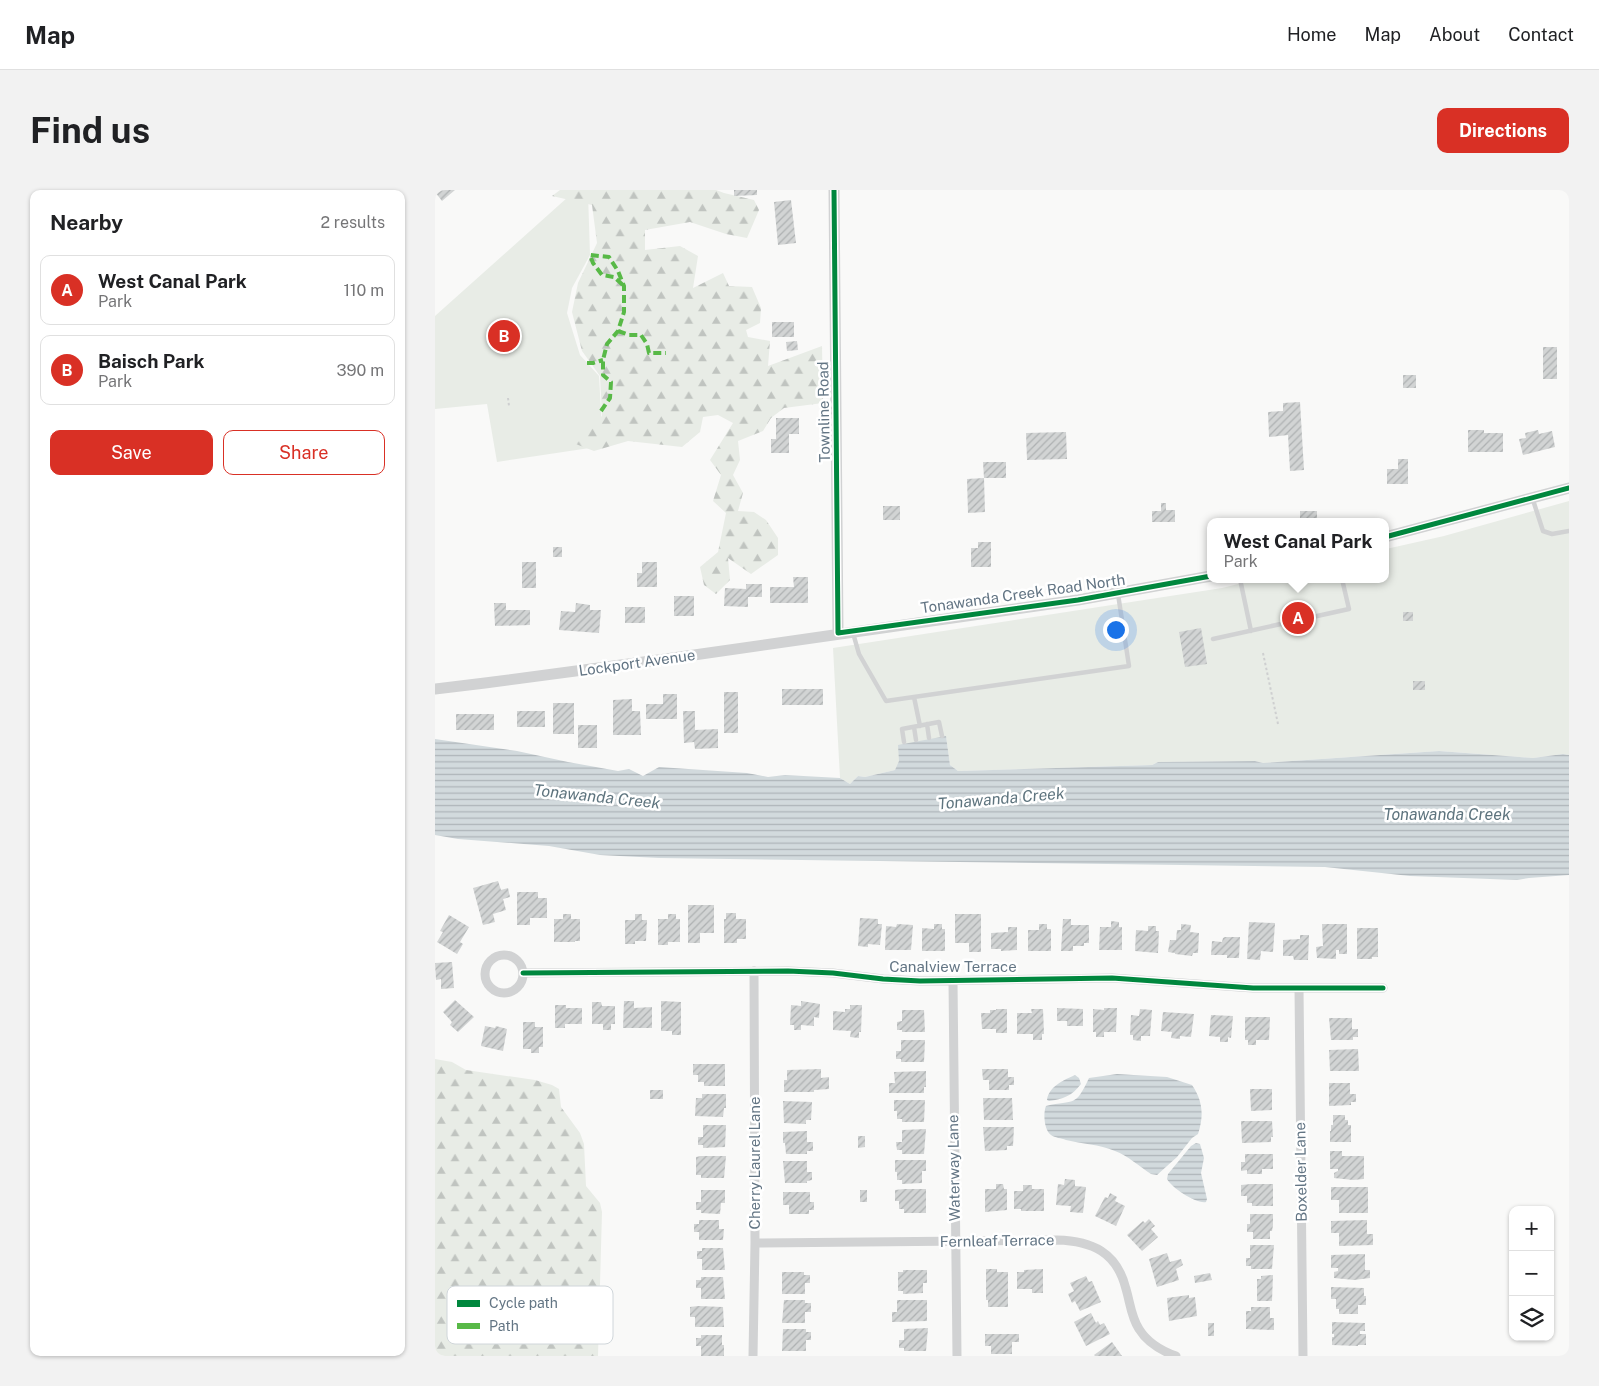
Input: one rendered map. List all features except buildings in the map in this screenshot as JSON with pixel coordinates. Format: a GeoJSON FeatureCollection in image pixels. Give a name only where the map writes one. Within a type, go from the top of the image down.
{"type":"FeatureCollection","features":[{"type":"Feature","properties":{"kind":"street","name":"Townline Road"},"geometry":{"type":"LineString","coordinates":[[834,190],[838,633]]}},
{"type":"Feature","properties":{"kind":"street"},"geometry":{"type":"LineString","coordinates":[[1389,536],[1569,488]]}},
{"type":"Feature","properties":{"kind":"street","name":"Tonawanda Creek Road North"},"geometry":{"type":"LineString","coordinates":[[838,633],[1118,593],[1207,577]]}},
{"type":"Feature","properties":{"kind":"street","name":"Lockport Avenue"},"geometry":{"type":"LineString","coordinates":[[435,689],[485,684],[838,633]]}},
{"type":"Feature","properties":{"kind":"street"},"geometry":{"type":"LineString","coordinates":[[503,955],[517,960],[523,973],[519,985],[514,990],[505,993],[495,991],[490,987],[485,976],[485,969],[490,961],[497,956],[503,955]]}},
{"type":"Feature","properties":{"kind":"street","name":"Cherry Laurel Lane"},"geometry":{"type":"LineString","coordinates":[[753,1356],[755,971]]}},
{"type":"Feature","properties":{"kind":"street","name":"Canalview Terrace"},"geometry":{"type":"LineString","coordinates":[[523,973],[819,972],[899,980],[1118,979],[1243,988],[1383,988]]}},
{"type":"Feature","properties":{"kind":"street","name":"Waterway Lane"},"geometry":{"type":"LineString","coordinates":[[953,981],[957,1356]]}},
{"type":"Feature","properties":{"kind":"street","name":"Boxelder Lane"},"geometry":{"type":"LineString","coordinates":[[1299,989],[1303,1356]]}},
{"type":"Feature","properties":{"kind":"street","name":"Fernleaf Terrace"},"geometry":{"type":"LineString","coordinates":[[755,1243],[1069,1240],[1081,1242],[1097,1248],[1110,1257],[1121,1274],[1133,1316],[1141,1332],[1159,1348],[1176,1356]]}},
{"type":"Feature","properties":{"kind":"lane"},"geometry":{"type":"LineString","coordinates":[[1532,498],[1543,531],[1552,534],[1569,531]]}},
{"type":"Feature","properties":{"kind":"lane"},"geometry":{"type":"LineString","coordinates":[[1241,583],[1251,631]]}},
{"type":"Feature","properties":{"kind":"lane"},"geometry":{"type":"LineString","coordinates":[[1213,639],[1349,609],[1343,583]]}},
{"type":"Feature","properties":{"kind":"lane"},"geometry":{"type":"LineString","coordinates":[[853,631],[859,654],[886,700],[914,697],[1129,666],[1118,593]]}},
{"type":"Feature","properties":{"kind":"lane"},"geometry":{"type":"LineString","coordinates":[[914,697],[917,726],[916,740]]}},
{"type":"Feature","properties":{"kind":"lane"},"geometry":{"type":"LineString","coordinates":[[904,742],[902,729],[939,722],[942,736]]}},
{"type":"Feature","properties":{"kind":"lane"},"geometry":{"type":"LineString","coordinates":[[927,724],[929,738]]}},
{"type":"Feature","properties":{"kind":"path"},"geometry":{"type":"LineString","coordinates":[[508,398],[509,406]]}},
{"type":"Feature","properties":{"kind":"path"},"geometry":{"type":"LineString","coordinates":[[1263,653],[1278,724]]}},
{"type":"Feature","properties":{"kind":"green space"},"geometry":{"type":"Polygon","coordinates":[[[560,190],[716,190],[754,200],[759,210],[747,238],[726,234],[690,222],[645,230],[645,250],[680,246],[698,256],[693,288],[723,273],[729,286],[752,287],[761,308],[760,323],[746,330],[748,337],[770,341],[768,366],[822,346],[823,403],[784,408],[771,418],[763,431],[738,441],[740,460],[733,475],[743,493],[738,511],[754,512],[766,520],[778,538],[778,555],[751,574],[728,558],[730,580],[716,594],[704,585],[700,567],[718,552],[726,513],[713,501],[721,475],[710,460],[733,423],[718,415],[703,417],[700,432],[682,447],[628,441],[594,451],[573,443],[602,416],[600,376],[582,351],[572,312],[578,283],[597,243],[592,205],[552,196],[560,190]]]}},
{"type":"Feature","properties":{"kind":"green space"},"geometry":{"type":"Polygon","coordinates":[[[588,193],[590,255],[572,288],[567,313],[580,355],[599,376],[603,446],[497,462],[487,404],[435,409],[435,316],[568,197],[588,193]]]}},
{"type":"Feature","properties":{"kind":"green space"},"geometry":{"type":"Polygon","coordinates":[[[1569,501],[1569,755],[1533,758],[1439,751],[1263,763],[1255,761],[1158,762],[1152,765],[958,771],[950,765],[946,737],[900,761],[895,770],[865,777],[858,776],[850,784],[840,778],[833,648],[1222,588],[1242,583],[1389,583],[1389,548],[1444,536],[1569,501]]]}},
{"type":"Feature","properties":{"kind":"green space"},"geometry":{"type":"Polygon","coordinates":[[[435,1059],[452,1062],[466,1070],[535,1080],[559,1089],[561,1107],[580,1133],[584,1144],[586,1186],[600,1203],[602,1212],[600,1286],[447,1286],[447,1344],[598,1344],[598,1356],[435,1356],[435,1059]]]}},
{"type":"Feature","properties":{"kind":"water","name":"Tonawanda Creek"},"geometry":{"type":"Polygon","coordinates":[[[946,736],[950,765],[958,771],[1152,765],[1158,762],[1255,761],[1263,763],[1439,751],[1533,758],[1569,755],[1569,875],[1517,880],[1410,876],[1325,867],[659,858],[600,855],[549,846],[458,839],[435,835],[435,739],[517,751],[618,771],[629,769],[643,776],[659,767],[747,773],[768,777],[785,775],[840,778],[850,784],[858,776],[865,777],[895,770],[899,761],[898,745],[946,736]]]}},
{"type":"Feature","properties":{"kind":"water"},"geometry":{"type":"Polygon","coordinates":[[[1117,1074],[1167,1077],[1192,1085],[1196,1091],[1202,1115],[1198,1134],[1157,1175],[1151,1174],[1120,1153],[1103,1147],[1056,1137],[1051,1135],[1047,1129],[1044,1117],[1046,1106],[1073,1101],[1080,1094],[1089,1078],[1117,1074]]]}},
{"type":"Feature","properties":{"kind":"water"},"geometry":{"type":"Polygon","coordinates":[[[1075,1075],[1079,1078],[1081,1084],[1071,1094],[1063,1098],[1047,1100],[1054,1087],[1075,1075]]]}},
{"type":"Feature","properties":{"kind":"water"},"geometry":{"type":"Polygon","coordinates":[[[1196,1143],[1200,1144],[1204,1158],[1201,1173],[1206,1202],[1196,1201],[1185,1195],[1167,1179],[1168,1174],[1191,1146],[1196,1143]]]}},
{"type":"Feature","properties":{"kind":"marked path"},"geometry":{"type":"LineString","coordinates":[[601,411],[610,398],[611,382],[603,375],[603,360],[607,344],[618,331],[624,312],[624,286],[618,271],[609,257],[590,255],[593,263],[602,275],[614,277],[624,286]]}},
{"type":"Feature","properties":{"kind":"marked path"},"geometry":{"type":"LineString","coordinates":[[618,331],[629,335],[641,335],[647,344],[649,353],[666,353]]}},
{"type":"Feature","properties":{"kind":"marked path"},"geometry":{"type":"LineString","coordinates":[[587,363],[603,360]]}},
{"type":"Feature","properties":{"kind":"cycle path"},"geometry":{"type":"LineString","coordinates":[[834,190],[838,633],[1078,600],[1207,577]]}},
{"type":"Feature","properties":{"kind":"cycle path"},"geometry":{"type":"LineString","coordinates":[[1389,536],[1569,488]]}},
{"type":"Feature","properties":{"kind":"cycle path"},"geometry":{"type":"LineString","coordinates":[[523,973],[788,971],[920,981],[1112,978],[1253,988],[1383,988]]}},
{"type":"Feature","properties":{"kind":"place","name":"Baisch Park"},"geometry":{"type":"Point","coordinates":[504,336]}},
{"type":"Feature","properties":{"kind":"place","name":"West Canal Park"},"geometry":{"type":"Point","coordinates":[1298,618]}}]}
